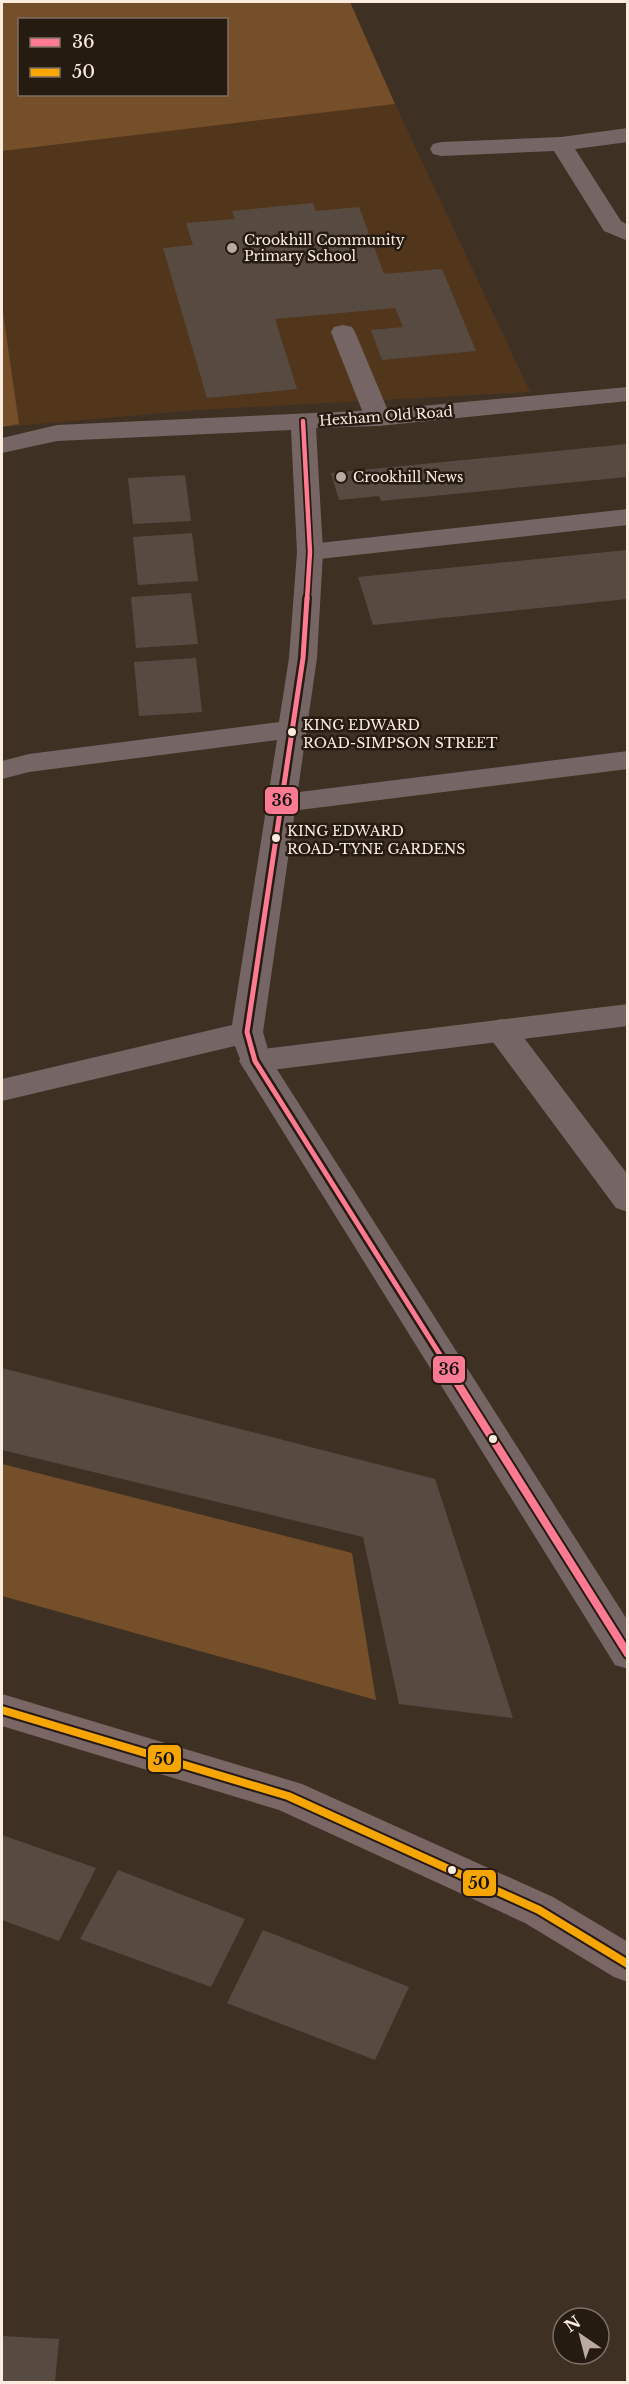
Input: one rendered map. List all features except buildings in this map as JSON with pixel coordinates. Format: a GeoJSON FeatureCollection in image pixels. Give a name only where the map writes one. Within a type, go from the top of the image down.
{"type":"FeatureCollection","features":[{"type":"Feature","properties":{"kind":"street"},"geometry":{"type":"LineString","coordinates":[[441,149],[561,144],[627,135]]}},
{"type":"Feature","properties":{"kind":"street"},"geometry":{"type":"LineString","coordinates":[[561,144],[612,226],[627,234]]}},
{"type":"Feature","properties":{"kind":"street"},"geometry":{"type":"LineString","coordinates":[[344,332],[378,418]]}},
{"type":"Feature","properties":{"kind":"street","name":"Hexham Old Road"},"geometry":{"type":"LineString","coordinates":[[2,445],[57,433],[378,418],[627,394]]}},
{"type":"Feature","properties":{"kind":"street"},"geometry":{"type":"LineString","coordinates":[[303,421],[310,552],[303,658],[291,729],[251,1046],[627,1654]]}},
{"type":"Feature","properties":{"kind":"street"},"geometry":{"type":"LineString","coordinates":[[310,552],[627,517]]}},
{"type":"Feature","properties":{"kind":"street"},"geometry":{"type":"LineString","coordinates":[[2,770],[28,763],[291,729]]}},
{"type":"Feature","properties":{"kind":"street"},"geometry":{"type":"LineString","coordinates":[[283,803],[627,760]]}},
{"type":"Feature","properties":{"kind":"street"},"geometry":{"type":"LineString","coordinates":[[2,1090],[251,1046],[501,1030],[627,1015]]}},
{"type":"Feature","properties":{"kind":"street"},"geometry":{"type":"LineString","coordinates":[[501,1030],[627,1200]]}},
{"type":"Feature","properties":{"kind":"street"},"geometry":{"type":"LineString","coordinates":[[2,1710],[288,1796],[539,1910],[627,1964]]}},
{"type":"Feature","properties":{"kind":"shaded area","name":"Crookhill Community Primary School"},"geometry":{"type":"Polygon","coordinates":[[[2,2],[350,2],[382,76],[530,392],[198,410],[2,427],[2,2]]]}},
{"type":"Feature","properties":{"kind":"shaded area"},"geometry":{"type":"Polygon","coordinates":[[[2,2],[350,2],[395,104],[2,151],[2,2]]]}},
{"type":"Feature","properties":{"kind":"shaded area"},"geometry":{"type":"Polygon","coordinates":[[[2,306],[19,424],[2,427],[2,306]]]}},
{"type":"Feature","properties":{"kind":"shaded area"},"geometry":{"type":"Polygon","coordinates":[[[2,1464],[352,1553],[376,1700],[2,1596],[2,1464]]]}},
{"type":"Feature","properties":{"kind":"transit line","name":"36"},"geometry":{"type":"LineString","coordinates":[[303,421],[310,552],[303,658],[247,1032],[255,1061],[628,1654]]}},
{"type":"Feature","properties":{"kind":"transit line","name":"50"},"geometry":{"type":"LineString","coordinates":[[2,1710],[288,1796],[539,1910],[628,1964]]}},
{"type":"Feature","properties":{"kind":"place","name":"Crookhill Community Primary School"},"geometry":{"type":"Point","coordinates":[232,248]}},
{"type":"Feature","properties":{"kind":"place","name":"Crookhill News"},"geometry":{"type":"Point","coordinates":[341,477]}},
{"type":"Feature","properties":{"kind":"place","name":"KING EDWARD ROAD-SIMPSON STREET"},"geometry":{"type":"Point","coordinates":[292,732]}},
{"type":"Feature","properties":{"kind":"place","name":"KING EDWARD ROAD-TYNE GARDENS"},"geometry":{"type":"Point","coordinates":[276,838]}}]}
